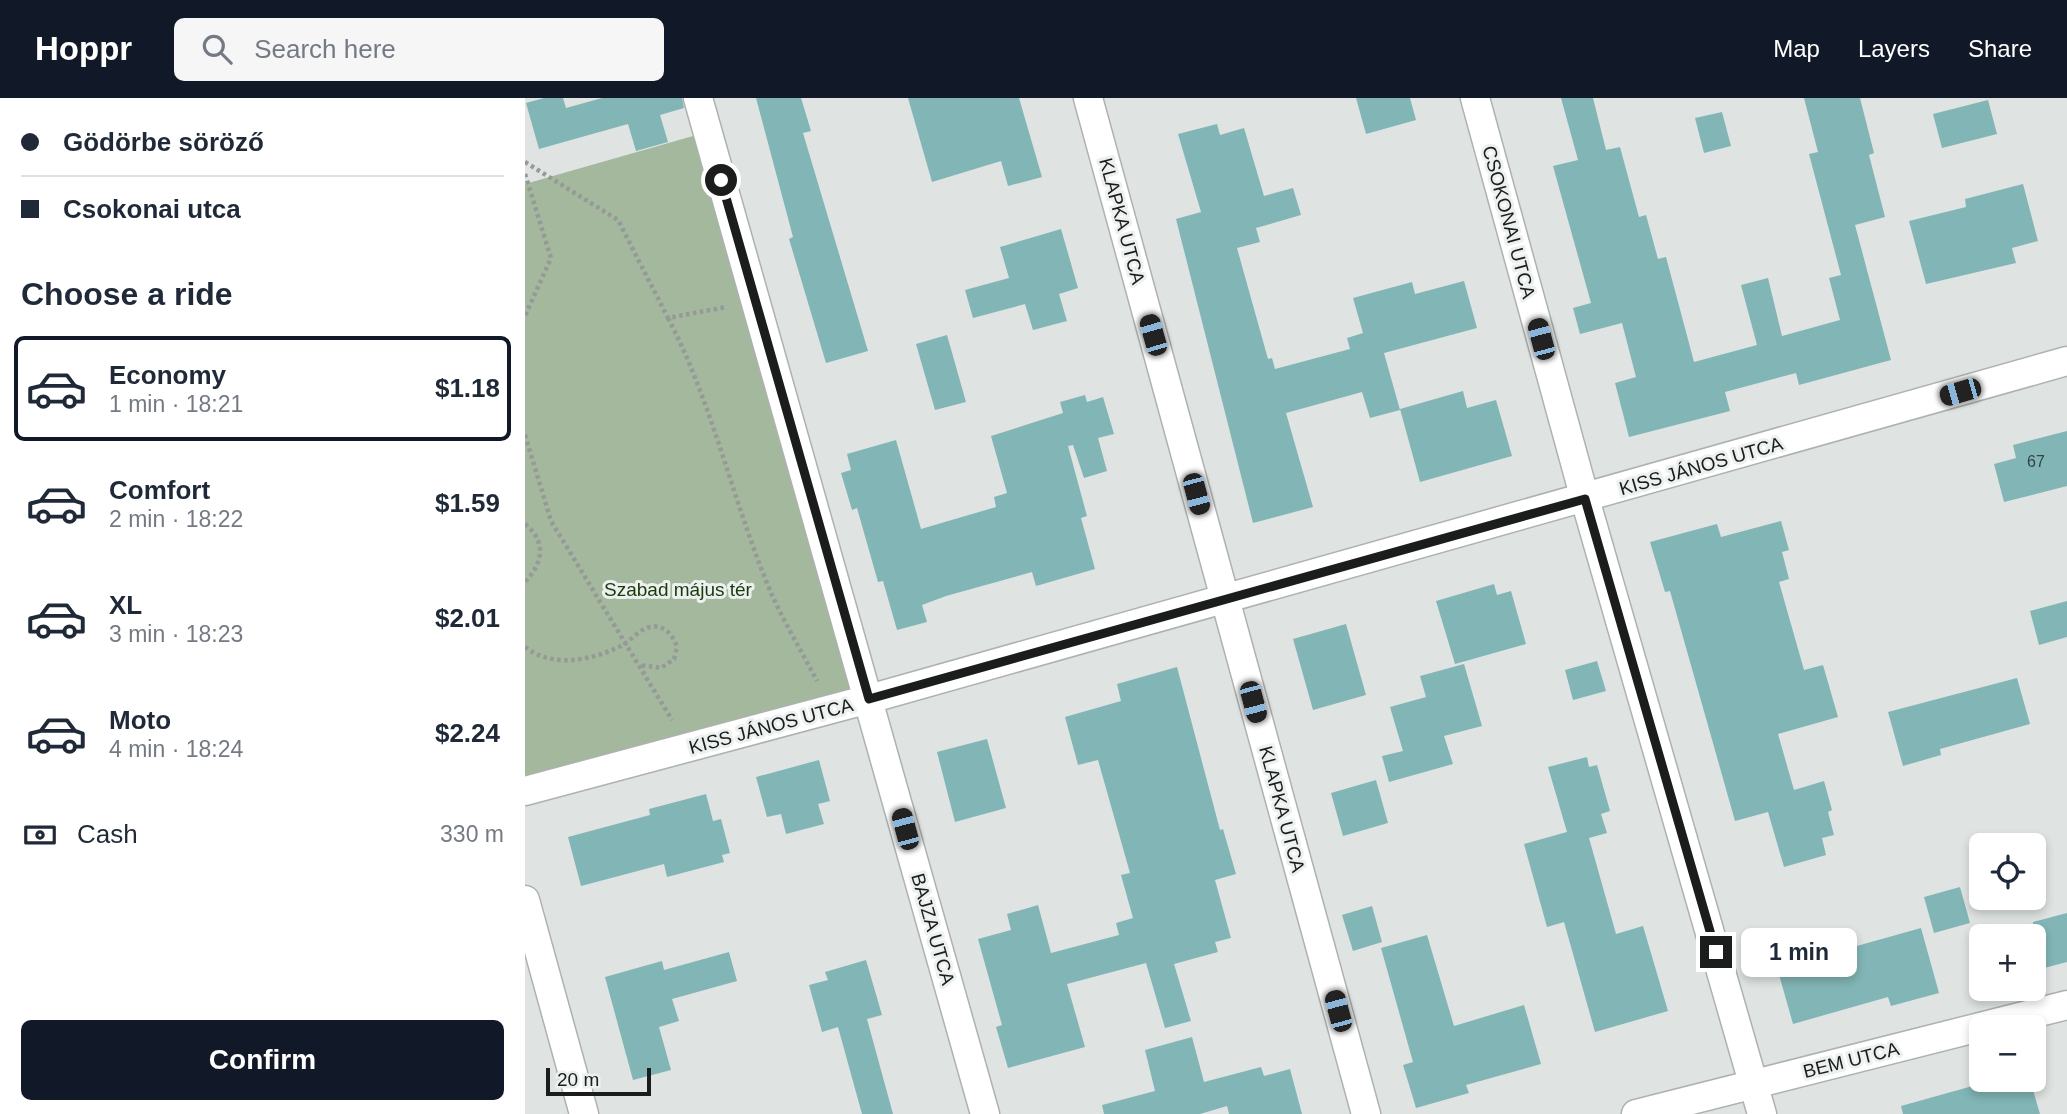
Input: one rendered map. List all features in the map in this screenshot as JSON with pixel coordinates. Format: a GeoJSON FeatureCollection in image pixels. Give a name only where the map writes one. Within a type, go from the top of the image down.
{"type":"FeatureCollection","features":[{"type":"Feature","properties":{"kind":"street","name":"BAJZA UTCA"},"geometry":{"type":"LineString","coordinates":[[698,98],[985,1114]]}},
{"type":"Feature","properties":{"kind":"street","name":"KLAPKA UTCA"},"geometry":{"type":"LineString","coordinates":[[1088,98],[1366,1114]]}},
{"type":"Feature","properties":{"kind":"street","name":"CSOKONAI UTCA"},"geometry":{"type":"LineString","coordinates":[[1475,98],[1585,499],[1762,1114]]}},
{"type":"Feature","properties":{"kind":"street","name":"KISS JÁNOS UTCA"},"geometry":{"type":"LineString","coordinates":[[525,791],[869,699],[2067,361]]}},
{"type":"Feature","properties":{"kind":"street"},"geometry":{"type":"LineString","coordinates":[[525,900],[585,1114]]}},
{"type":"Feature","properties":{"kind":"street","name":"BEM UTCA"},"geometry":{"type":"LineString","coordinates":[[1636,1114],[2067,1005]]}},
{"type":"Feature","properties":{"kind":"path"},"geometry":{"type":"LineString","coordinates":[[525,162],[618,220],[705,398],[717,443],[772,595],[832,709]]}},
{"type":"Feature","properties":{"kind":"path"},"geometry":{"type":"LineString","coordinates":[[525,174],[551,258],[525,316]]}},
{"type":"Feature","properties":{"kind":"path"},"geometry":{"type":"LineString","coordinates":[[668,318],[756,301]]}},
{"type":"Feature","properties":{"kind":"path"},"geometry":{"type":"LineString","coordinates":[[525,435],[551,521],[689,748]]}},
{"type":"Feature","properties":{"kind":"path"},"geometry":{"type":"LineString","coordinates":[[525,524],[538,539],[541,551],[536,571],[525,582]]}},
{"type":"Feature","properties":{"kind":"path"},"geometry":{"type":"LineString","coordinates":[[525,647],[544,658],[564,661],[592,656],[626,643],[645,628],[654,626],[662,628],[675,641],[677,654],[670,663],[653,669],[638,664]]}},
{"type":"Feature","properties":{"kind":"green space","name":"Szabad május tér"},"geometry":{"type":"Polygon","coordinates":[[[707,132],[869,699],[525,791],[525,184],[707,132]]]}},
{"type":"Feature","properties":{"kind":"building"},"geometry":{"type":"Polygon","coordinates":[[[544,98],[563,98],[566,108],[602,98],[682,98],[684,108],[660,115],[668,142],[636,151],[628,124],[539,149],[526,103],[544,98]]]}},
{"type":"Feature","properties":{"kind":"building"},"geometry":{"type":"Polygon","coordinates":[[[756,98],[801,98],[811,131],[803,133],[868,351],[826,363],[789,239],[793,237],[756,98]]]}},
{"type":"Feature","properties":{"kind":"building"},"geometry":{"type":"Polygon","coordinates":[[[908,98],[1019,98],[1042,177],[1008,186],[1001,161],[932,182],[908,98]]]}},
{"type":"Feature","properties":{"kind":"building"},"geometry":{"type":"Polygon","coordinates":[[[1356,98],[1410,98],[1416,120],[1366,134],[1356,98]]]}},
{"type":"Feature","properties":{"kind":"building"},"geometry":{"type":"Polygon","coordinates":[[[1561,98],[1593,98],[1606,150],[1620,147],[1639,217],[1646,215],[1658,259],[1666,257],[1694,362],[1757,345],[1741,285],[1768,278],[1782,336],[1840,320],[1829,278],[1841,275],[1809,154],[1818,152],[1804,98],[1860,98],[1874,153],[1869,155],[1885,217],[1855,225],[1891,360],[1799,385],[1796,373],[1725,392],[1730,411],[1629,437],[1615,383],[1636,377],[1622,323],[1580,334],[1573,308],[1591,303],[1553,166],[1578,160],[1561,98]]]}},
{"type":"Feature","properties":{"kind":"building"},"geometry":{"type":"Polygon","coordinates":[[[1988,100],[1997,134],[1942,148],[1933,114],[1988,100]]]}},
{"type":"Feature","properties":{"kind":"building"},"geometry":{"type":"Polygon","coordinates":[[[1722,112],[1731,146],[1704,153],[1695,118],[1722,112]]]}},
{"type":"Feature","properties":{"kind":"building"},"geometry":{"type":"Polygon","coordinates":[[[1217,124],[1220,135],[1244,128],[1264,196],[1293,188],[1301,215],[1256,228],[1260,242],[1237,248],[1268,359],[1272,358],[1275,369],[1350,349],[1347,338],[1363,333],[1353,298],[1412,282],[1415,294],[1464,281],[1477,328],[1384,353],[1400,410],[1370,418],[1362,392],[1286,413],[1313,507],[1253,523],[1176,219],[1201,212],[1178,134],[1217,124]]]}},
{"type":"Feature","properties":{"kind":"building"},"geometry":{"type":"Polygon","coordinates":[[[2023,184],[2038,241],[2012,248],[2016,263],[1926,284],[1909,221],[1966,207],[1965,199],[2023,184]]]}},
{"type":"Feature","properties":{"kind":"building"},"geometry":{"type":"Polygon","coordinates":[[[1061,229],[1078,288],[1059,294],[1067,321],[1033,330],[1025,304],[973,318],[965,290],[1009,278],[1000,247],[1061,229]]]}},
{"type":"Feature","properties":{"kind":"building"},"geometry":{"type":"Polygon","coordinates":[[[947,335],[966,402],[935,410],[916,344],[947,335]]]}},
{"type":"Feature","properties":{"kind":"building"},"geometry":{"type":"Polygon","coordinates":[[[1463,391],[1467,408],[1496,400],[1512,456],[1420,482],[1400,409],[1463,391]]]}},
{"type":"Feature","properties":{"kind":"building"},"geometry":{"type":"Polygon","coordinates":[[[1085,395],[1087,402],[1103,397],[1114,434],[1098,438],[1107,471],[1084,478],[1073,445],[1068,446],[1087,516],[1081,518],[1095,569],[1036,586],[1032,572],[946,596],[922,605],[927,622],[897,630],[883,581],[878,582],[857,508],[852,510],[841,473],[851,470],[847,454],[896,440],[921,529],[996,507],[994,497],[1007,493],[991,436],[1063,413],[1060,402],[1085,395]]]}},
{"type":"Feature","properties":{"kind":"building"},"geometry":{"type":"Polygon","coordinates":[[[2067,431],[2067,486],[2004,502],[1994,464],[2016,458],[2013,445],[2067,431]]]}},
{"type":"Feature","properties":{"kind":"building"},"geometry":{"type":"Polygon","coordinates":[[[1781,521],[1789,550],[1782,552],[1789,579],[1779,582],[1804,670],[1823,665],[1838,717],[1778,734],[1794,790],[1824,781],[1832,810],[1828,812],[1834,835],[1822,838],[1826,855],[1784,867],[1768,812],[1735,821],[1670,591],[1665,592],[1650,542],[1717,524],[1721,537],[1781,521]]]}},
{"type":"Feature","properties":{"kind":"building"},"geometry":{"type":"Polygon","coordinates":[[[1494,584],[1497,595],[1511,591],[1526,644],[1455,664],[1436,601],[1494,584]]]}},
{"type":"Feature","properties":{"kind":"building"},"geometry":{"type":"Polygon","coordinates":[[[2067,601],[2067,637],[2039,645],[2030,611],[2067,601]]]}},
{"type":"Feature","properties":{"kind":"building"},"geometry":{"type":"Polygon","coordinates":[[[1346,624],[1366,695],[1313,710],[1293,639],[1346,624]]]}},
{"type":"Feature","properties":{"kind":"building"},"geometry":{"type":"Polygon","coordinates":[[[1597,661],[1606,691],[1573,700],[1565,670],[1597,661]]]}},
{"type":"Feature","properties":{"kind":"building"},"geometry":{"type":"Polygon","coordinates":[[[1464,664],[1482,726],[1444,736],[1453,764],[1389,782],[1382,756],[1403,751],[1390,707],[1426,697],[1420,676],[1464,664]]]}},
{"type":"Feature","properties":{"kind":"building"},"geometry":{"type":"Polygon","coordinates":[[[1177,667],[1220,830],[1223,829],[1236,874],[1215,880],[1231,938],[1215,942],[1218,952],[1174,964],[1191,1021],[1165,1028],[1146,963],[1067,984],[1085,1047],[1008,1068],[996,1027],[1002,1025],[978,939],[1011,930],[1007,914],[1038,905],[1051,953],[1119,935],[1116,923],[1133,918],[1121,875],[1130,873],[1098,760],[1078,765],[1065,717],[1121,701],[1117,684],[1177,667]]]}},
{"type":"Feature","properties":{"kind":"building"},"geometry":{"type":"Polygon","coordinates":[[[2017,678],[2030,724],[1940,749],[1941,755],[1903,766],[1888,712],[2017,678]]]}},
{"type":"Feature","properties":{"kind":"building"},"geometry":{"type":"Polygon","coordinates":[[[987,739],[1006,808],[955,822],[937,752],[987,739]]]}},
{"type":"Feature","properties":{"kind":"building"},"geometry":{"type":"Polygon","coordinates":[[[1587,757],[1589,767],[1597,765],[1610,811],[1601,814],[1607,833],[1589,838],[1616,934],[1643,926],[1668,1011],[1595,1032],[1564,922],[1547,927],[1524,844],[1567,832],[1548,767],[1587,757]]]}},
{"type":"Feature","properties":{"kind":"building"},"geometry":{"type":"Polygon","coordinates":[[[819,760],[830,801],[818,804],[824,824],[786,834],[781,814],[767,817],[756,777],[819,760]]]}},
{"type":"Feature","properties":{"kind":"building"},"geometry":{"type":"Polygon","coordinates":[[[1376,780],[1388,823],[1343,836],[1331,793],[1376,780]]]}},
{"type":"Feature","properties":{"kind":"building"},"geometry":{"type":"Polygon","coordinates":[[[706,794],[713,821],[721,819],[730,853],[722,855],[724,862],[667,877],[664,864],[581,886],[568,837],[650,815],[649,809],[706,794]]]}},
{"type":"Feature","properties":{"kind":"building"},"geometry":{"type":"Polygon","coordinates":[[[1960,887],[1970,923],[1934,933],[1924,897],[1960,887]]]}},
{"type":"Feature","properties":{"kind":"building"},"geometry":{"type":"Polygon","coordinates":[[[1372,906],[1382,942],[1353,951],[1342,915],[1372,906]]]}},
{"type":"Feature","properties":{"kind":"building"},"geometry":{"type":"Polygon","coordinates":[[[2067,913],[2067,962],[2046,968],[2046,924],[2033,922],[2067,913]]]}},
{"type":"Feature","properties":{"kind":"building"},"geometry":{"type":"Polygon","coordinates":[[[1921,928],[1939,993],[1891,1006],[1888,997],[1793,1024],[1778,971],[1786,968],[1784,960],[1819,950],[1821,956],[1921,928]]]}},
{"type":"Feature","properties":{"kind":"building"},"geometry":{"type":"Polygon","coordinates":[[[1427,935],[1454,1026],[1524,1005],[1541,1064],[1466,1085],[1469,1093],[1416,1108],[1403,1065],[1413,1062],[1381,948],[1427,935]]]}},
{"type":"Feature","properties":{"kind":"building"},"geometry":{"type":"Polygon","coordinates":[[[729,952],[737,981],[672,999],[679,1021],[659,1027],[671,1070],[633,1080],[605,977],[662,961],[664,970],[729,952]]]}},
{"type":"Feature","properties":{"kind":"building"},"geometry":{"type":"Polygon","coordinates":[[[866,960],[882,1015],[867,1019],[893,1114],[862,1114],[838,1027],[822,1032],[809,985],[828,980],[825,972],[866,960]]]}},
{"type":"Feature","properties":{"kind":"building"},"geometry":{"type":"Polygon","coordinates":[[[1192,1037],[1204,1082],[1261,1067],[1264,1076],[1290,1069],[1302,1114],[1229,1114],[1227,1106],[1200,1114],[1104,1114],[1102,1105],[1155,1091],[1145,1050],[1192,1037]]]}},
{"type":"Feature","properties":{"kind":"building"},"geometry":{"type":"Polygon","coordinates":[[[1969,1087],[1969,1092],[2034,1092],[2040,1114],[1903,1114],[1901,1106],[1969,1087]]]}},
{"type":"Feature","properties":{"kind":"route"},"geometry":{"type":"LineString","coordinates":[[721,180],[869,699],[1585,499],[1716,952]]}}]}
